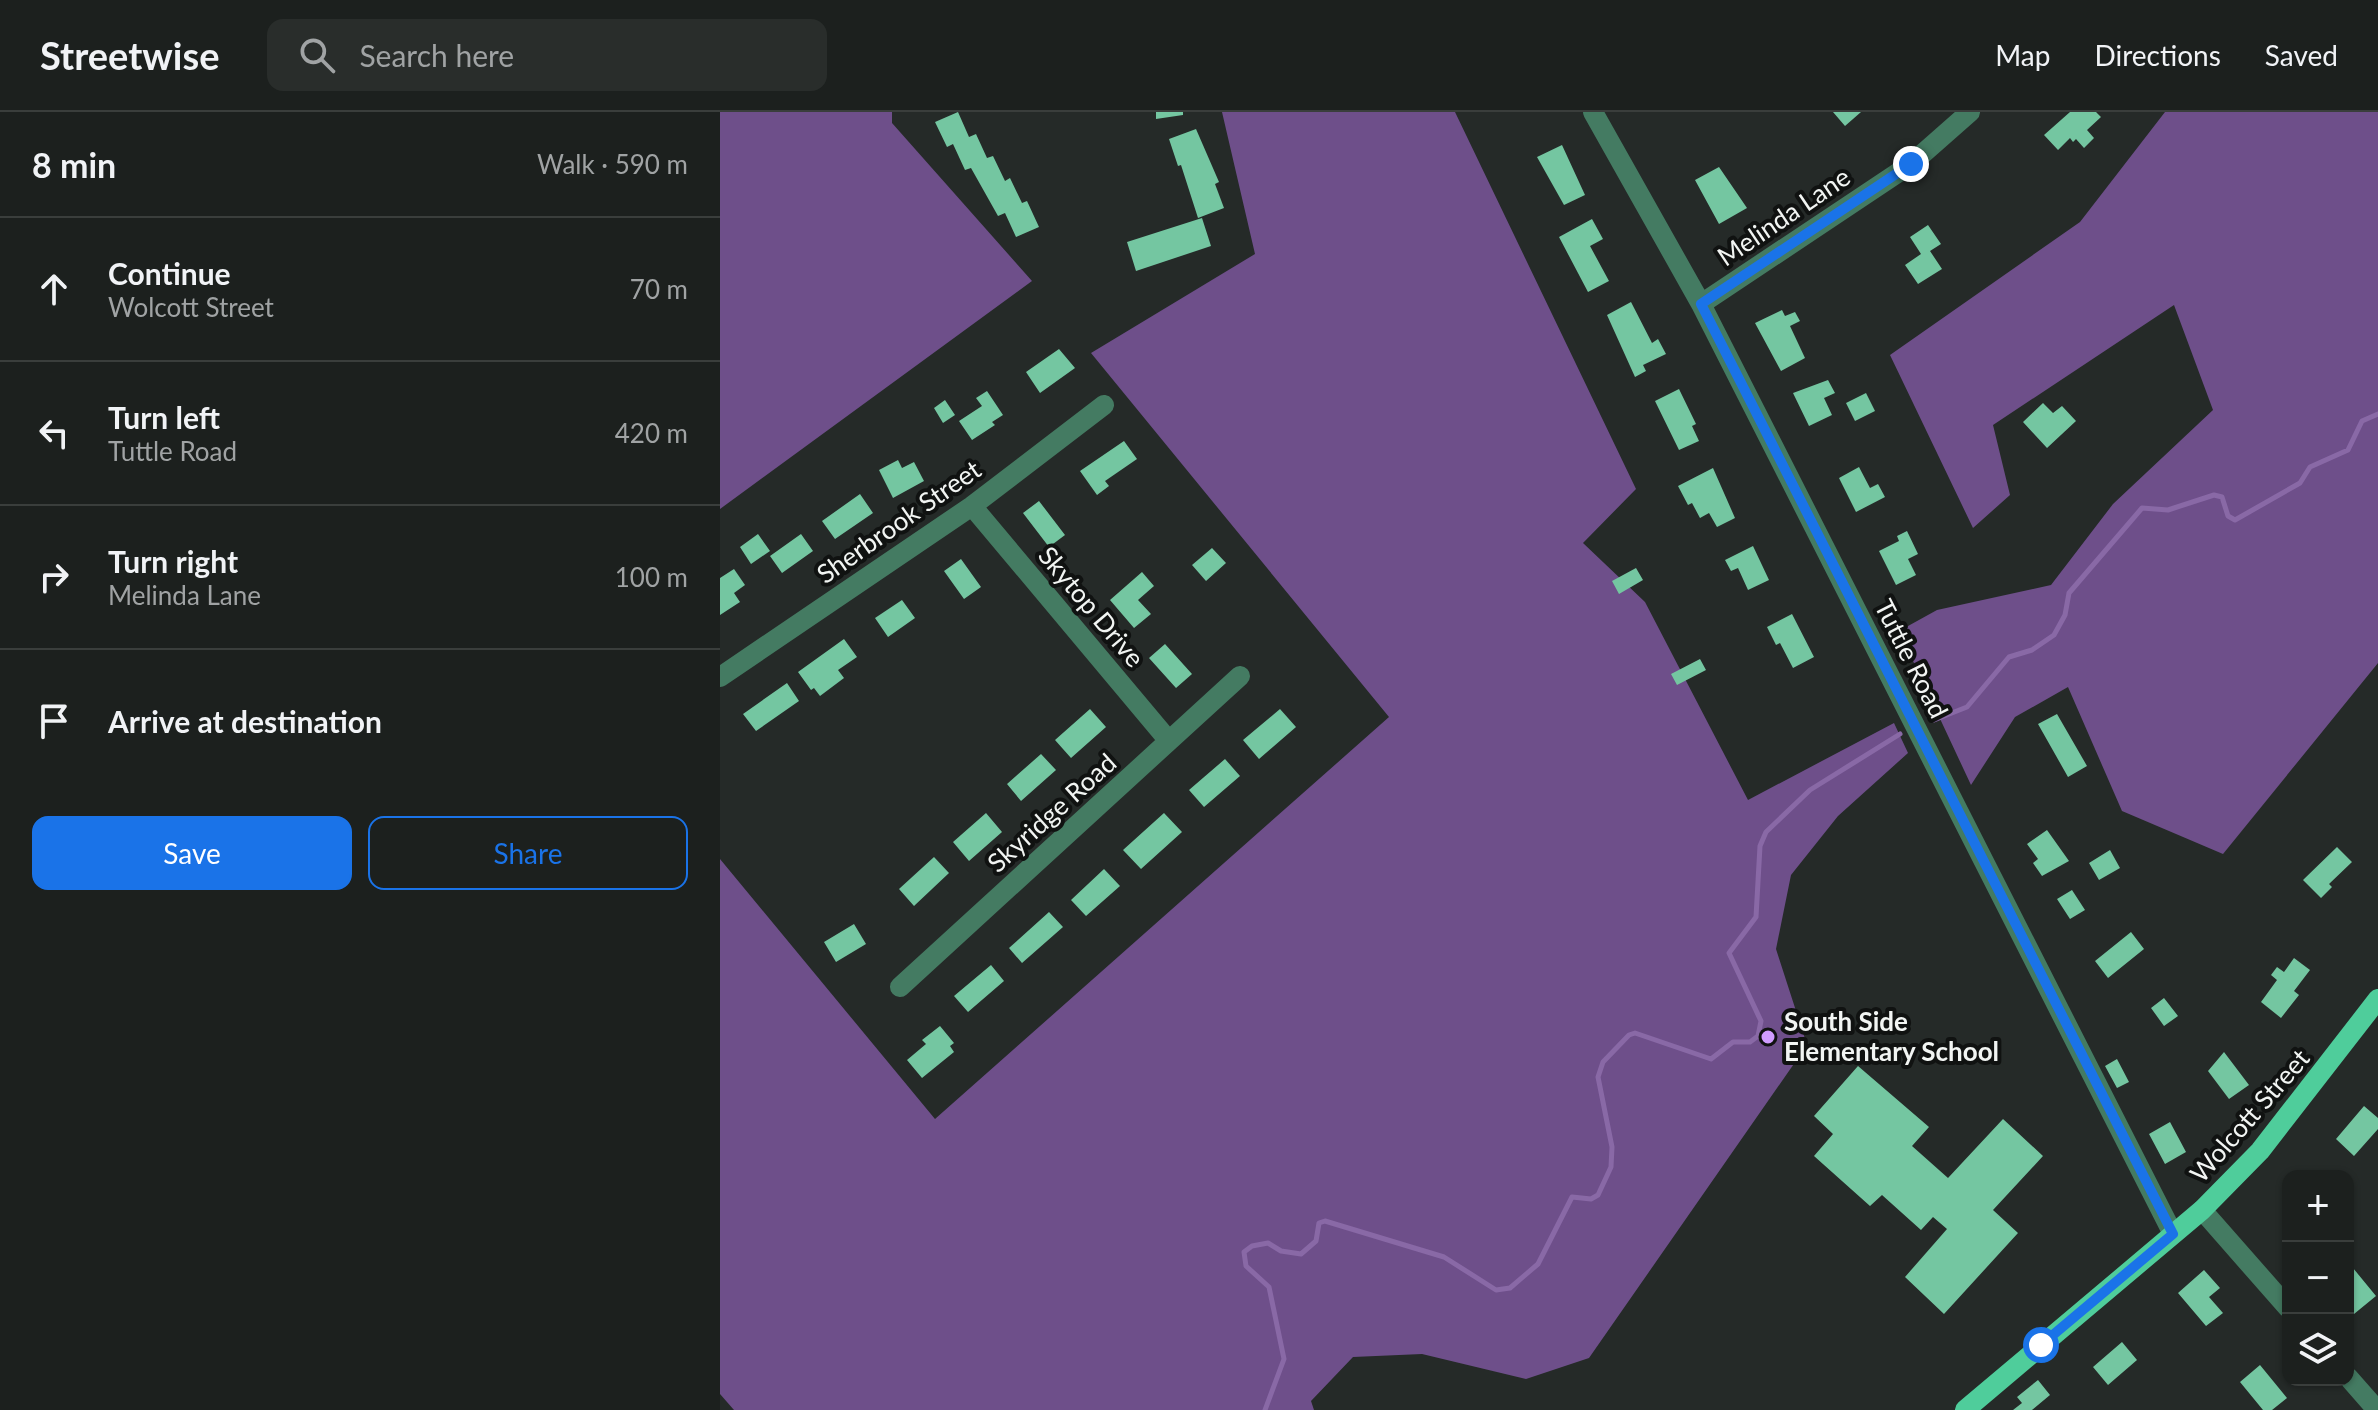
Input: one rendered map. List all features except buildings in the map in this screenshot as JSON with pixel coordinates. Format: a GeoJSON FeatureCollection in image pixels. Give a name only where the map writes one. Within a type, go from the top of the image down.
{"type":"FeatureCollection","features":[{"type":"Feature","properties":{"kind":"main road","name":"Wolcott Street"},"geometry":{"type":"LineString","coordinates":[[1965,1410],[2202,1210],[2260,1151],[2378,999]]}},
{"type":"Feature","properties":{"kind":"street","name":"Tuttle Road"},"geometry":{"type":"LineString","coordinates":[[1593,112],[1701,304],[2173,1234]]}},
{"type":"Feature","properties":{"kind":"street","name":"Melinda Lane"},"geometry":{"type":"LineString","coordinates":[[1701,304],[1911,164],[1970,112]]}},
{"type":"Feature","properties":{"kind":"street","name":"Sherbrook Street"},"geometry":{"type":"LineString","coordinates":[[720,677],[972,506],[1104,405]]}},
{"type":"Feature","properties":{"kind":"street","name":"Skytop Drive"},"geometry":{"type":"LineString","coordinates":[[972,506],[1169,741]]}},
{"type":"Feature","properties":{"kind":"street","name":"Skyridge Road"},"geometry":{"type":"LineString","coordinates":[[900,987],[1240,676]]}},
{"type":"Feature","properties":{"kind":"street"},"geometry":{"type":"LineString","coordinates":[[2202,1210],[2282,1301]]}},
{"type":"Feature","properties":{"kind":"street"},"geometry":{"type":"LineString","coordinates":[[2354,1384],[2377,1410]]}},
{"type":"Feature","properties":{"kind":"shaded area"},"geometry":{"type":"Polygon","coordinates":[[[720,112],[892,112],[892,123],[1032,281],[720,509],[720,112]]]}},
{"type":"Feature","properties":{"kind":"shaded area"},"geometry":{"type":"Polygon","coordinates":[[[1222,112],[1455,112],[1636,489],[1583,543],[1645,602],[1748,800],[1894,723],[1908,753],[1838,816],[1791,875],[1776,949],[1807,1045],[1589,1358],[1526,1379],[1422,1354],[1353,1357],[1311,1401],[1314,1410],[734,1410],[720,1394],[720,859],[935,1119],[1389,717],[1091,353],[1255,254],[1222,112]]]}},
{"type":"Feature","properties":{"kind":"shaded area"},"geometry":{"type":"Polygon","coordinates":[[[2165,112],[2378,112],[2378,663],[2223,854],[2122,811],[2068,687],[2015,717],[1971,785],[1899,631],[1937,610],[2051,585],[2113,504],[2213,410],[2174,305],[1993,425],[2010,495],[1973,528],[1890,355],[2080,222],[2165,112]]]}},
{"type":"Feature","properties":{"kind":"waterway"},"geometry":{"type":"LineString","coordinates":[[1934,720],[1967,707],[2009,657],[2032,650],[2054,635],[2065,615],[2069,593],[2142,508],[2168,510],[2214,495],[2222,497],[2228,516],[2235,520],[2300,483],[2310,467],[2348,450],[2362,421],[2378,414]]}},
{"type":"Feature","properties":{"kind":"waterway"},"geometry":{"type":"LineString","coordinates":[[1265,1410],[1284,1359],[1269,1287],[1246,1266],[1244,1252],[1252,1246],[1268,1243],[1281,1251],[1301,1254],[1316,1241],[1319,1223],[1325,1221],[1444,1257],[1496,1290],[1510,1288],[1538,1264],[1572,1197],[1591,1199],[1598,1195],[1611,1167],[1612,1147],[1598,1077],[1603,1062],[1629,1035],[1635,1033],[1711,1059],[1733,1042],[1750,1042],[1758,1036],[1761,1021],[1729,953],[1756,917],[1760,846],[1766,832],[1810,790],[1900,734]]}},
{"type":"Feature","properties":{"kind":"place","name":"South Side Elementary School"},"geometry":{"type":"Point","coordinates":[1768,1037]}},
{"type":"Feature","properties":{"kind":"route"},"geometry":{"type":"LineString","coordinates":[[1911,164],[1701,304],[2173,1234],[2041,1345]]}}]}
